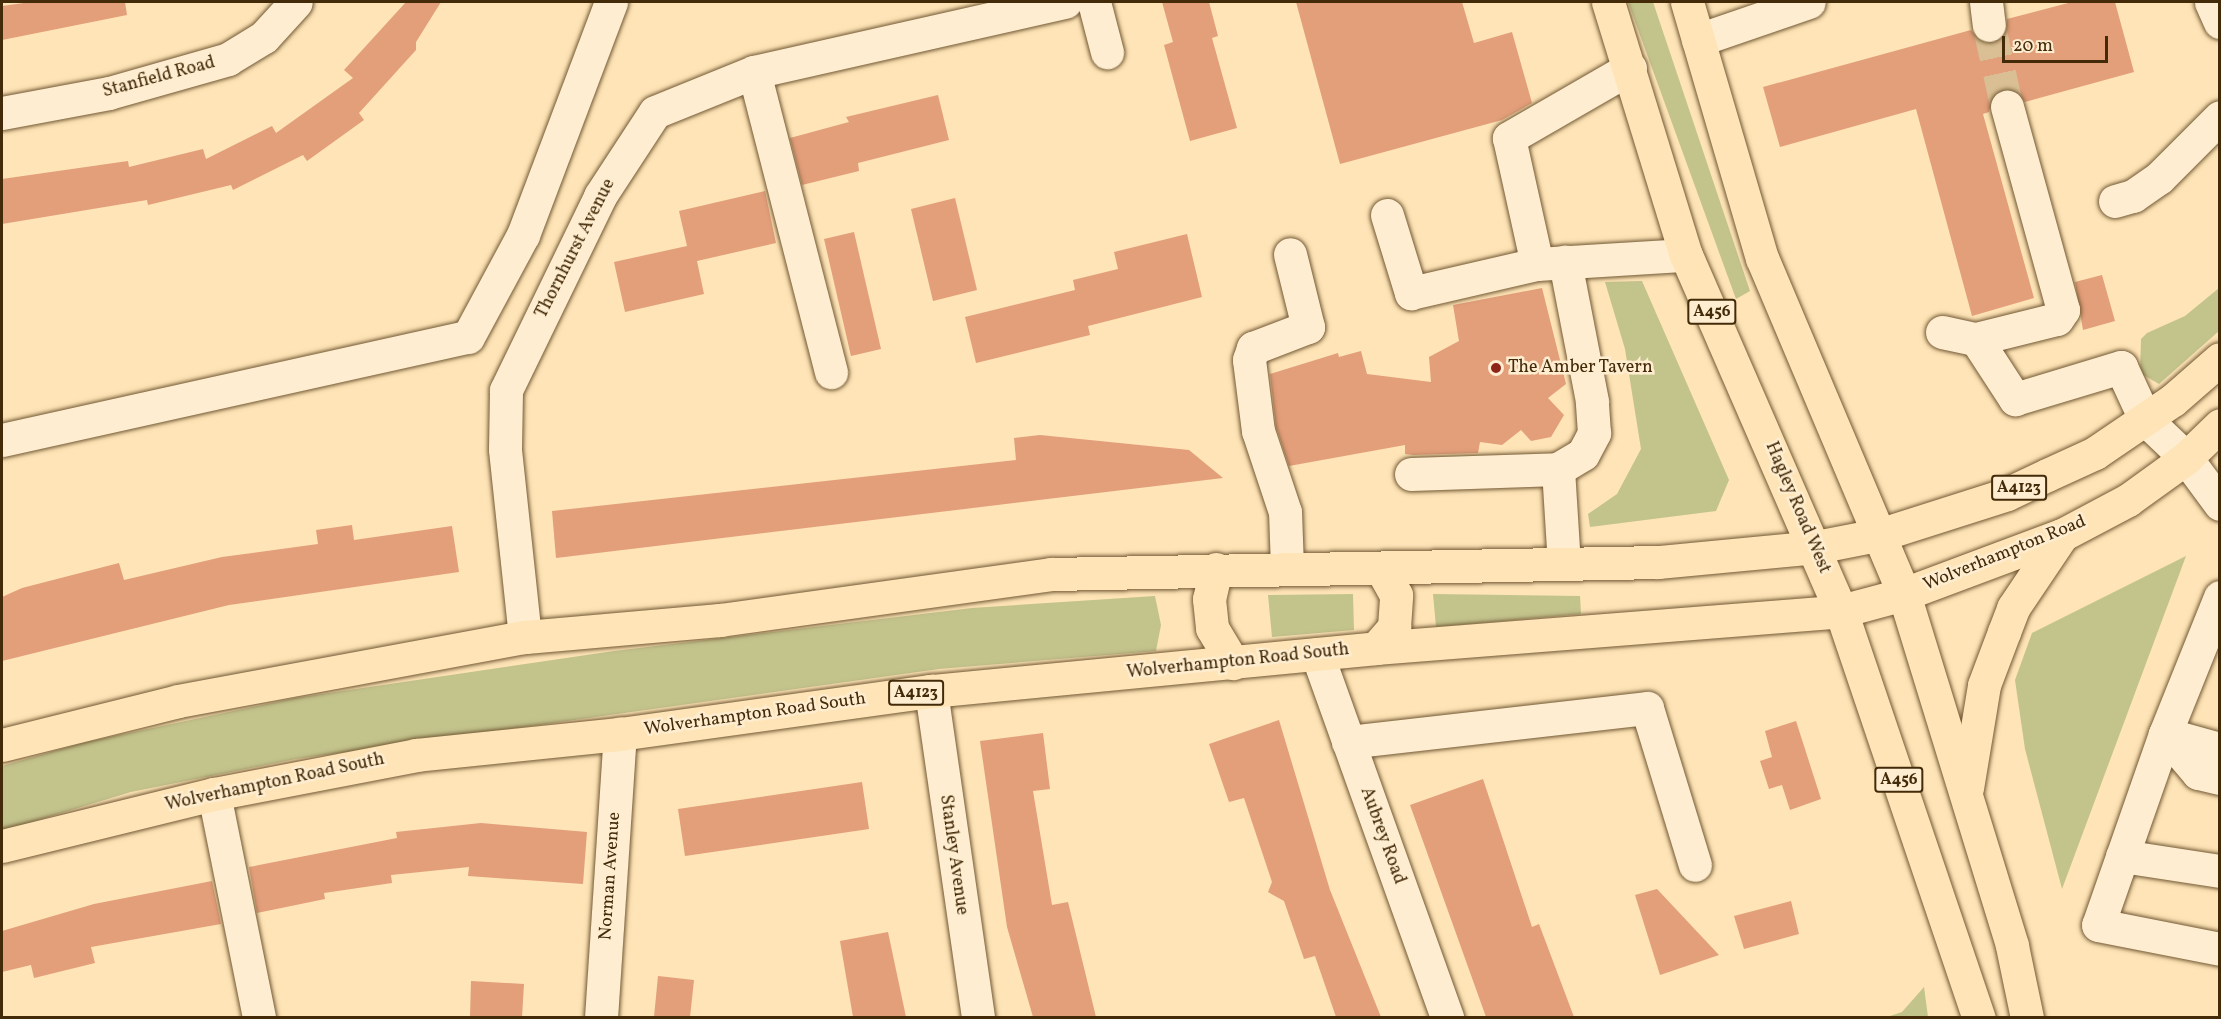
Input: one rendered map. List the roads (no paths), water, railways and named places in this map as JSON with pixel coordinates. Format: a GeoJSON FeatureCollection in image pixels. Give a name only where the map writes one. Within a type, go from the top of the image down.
{"type":"FeatureCollection","features":[{"type":"Feature","properties":{"kind":"main road","name":"Hagley Road West"},"geometry":{"type":"LineString","coordinates":[[1608,2],[1686,255],[1841,611],[1979,1017]]}},
{"type":"Feature","properties":{"kind":"main road"},"geometry":{"type":"LineString","coordinates":[[1687,2],[1762,258],[1882,534],[1905,594],[2012,946],[2027,1017]]}},
{"type":"Feature","properties":{"kind":"main road","name":"A4123"},"geometry":{"type":"LineString","coordinates":[[1882,534],[2007,494],[2095,453],[2145,419],[2220,359]]}},
{"type":"Feature","properties":{"kind":"main road","name":"Wolverhampton Road"},"geometry":{"type":"LineString","coordinates":[[1841,611],[1905,594],[2062,535],[2128,500],[2186,458],[2220,425]]}},
{"type":"Feature","properties":{"kind":"main road"},"geometry":{"type":"LineString","coordinates":[[2,745],[178,701],[525,637],[720,620],[1051,574],[1668,561],[1815,547],[1882,534]]}},
{"type":"Feature","properties":{"kind":"main road"},"geometry":{"type":"LineString","coordinates":[[1966,796],[1984,685],[2013,608],[2062,535]]}},
{"type":"Feature","properties":{"kind":"main road"},"geometry":{"type":"LineString","coordinates":[[1376,648],[1394,627],[1396,595],[1381,568]]}},
{"type":"Feature","properties":{"kind":"main road"},"geometry":{"type":"LineString","coordinates":[[1216,569],[1209,599],[1212,628],[1233,663]]}},
{"type":"Feature","properties":{"kind":"main road","name":"Wolverhampton Road South"},"geometry":{"type":"LineString","coordinates":[[2,846],[214,794],[416,755],[620,734],[931,691],[1376,648],[1841,611]]}},
{"type":"Feature","properties":{"kind":"street","name":"Stanfield Road"},"geometry":{"type":"LineString","coordinates":[[2,113],[109,93],[228,59],[264,37],[296,2]]}},
{"type":"Feature","properties":{"kind":"street"},"geometry":{"type":"LineString","coordinates":[[2,440],[468,337],[523,235],[611,2]]}},
{"type":"Feature","properties":{"kind":"street","name":"Thornhurst Avenue"},"geometry":{"type":"LineString","coordinates":[[525,637],[505,449],[506,390],[600,196],[655,112],[754,72],[1065,2]]}},
{"type":"Feature","properties":{"kind":"street"},"geometry":{"type":"LineString","coordinates":[[1094,2],[1107,52]]}},
{"type":"Feature","properties":{"kind":"street"},"geometry":{"type":"LineString","coordinates":[[1698,40],[1809,2]]}},
{"type":"Feature","properties":{"kind":"street"},"geometry":{"type":"LineString","coordinates":[[2211,2],[2220,22]]}},
{"type":"Feature","properties":{"kind":"street"},"geometry":{"type":"LineString","coordinates":[[1411,474],[1558,469],[1583,454],[1594,433],[1592,401],[1551,263],[1509,138],[1630,68]]}},
{"type":"Feature","properties":{"kind":"street"},"geometry":{"type":"LineString","coordinates":[[754,72],[831,372]]}},
{"type":"Feature","properties":{"kind":"street"},"geometry":{"type":"LineString","coordinates":[[1942,332],[1977,339],[2057,319],[2063,310],[2007,107]]}},
{"type":"Feature","properties":{"kind":"street"},"geometry":{"type":"LineString","coordinates":[[2115,201],[2133,196],[2159,178],[2220,117]]}},
{"type":"Feature","properties":{"kind":"street"},"geometry":{"type":"LineString","coordinates":[[1388,215],[1411,293],[1551,263],[1686,255]]}},
{"type":"Feature","properties":{"kind":"street"},"geometry":{"type":"LineString","coordinates":[[1287,568],[1285,512],[1258,431],[1249,360],[1253,348],[1308,327],[1290,254]]}},
{"type":"Feature","properties":{"kind":"street"},"geometry":{"type":"LineString","coordinates":[[1977,339],[2015,399],[2121,367],[2145,419],[2186,458],[2220,504]]}},
{"type":"Feature","properties":{"kind":"street"},"geometry":{"type":"LineString","coordinates":[[1558,469],[1564,564]]}},
{"type":"Feature","properties":{"kind":"street"},"geometry":{"type":"LineString","coordinates":[[2220,597],[2165,734],[2098,926],[2220,949]]}},
{"type":"Feature","properties":{"kind":"street","name":"Aubrey Road"},"geometry":{"type":"LineString","coordinates":[[1317,654],[1447,1017]]}},
{"type":"Feature","properties":{"kind":"street","name":"Stanley Avenue"},"geometry":{"type":"LineString","coordinates":[[931,691],[978,1017]]}},
{"type":"Feature","properties":{"kind":"street"},"geometry":{"type":"LineString","coordinates":[[1348,742],[1647,708],[1695,865]]}},
{"type":"Feature","properties":{"kind":"street","name":"Norman Avenue"},"geometry":{"type":"LineString","coordinates":[[601,1017],[620,734]]}},
{"type":"Feature","properties":{"kind":"street"},"geometry":{"type":"LineString","coordinates":[[2165,734],[2220,749]]}},
{"type":"Feature","properties":{"kind":"street"},"geometry":{"type":"LineString","coordinates":[[2165,734],[2198,773],[2220,778]]}},
{"type":"Feature","properties":{"kind":"street"},"geometry":{"type":"LineString","coordinates":[[214,794],[259,1017]]}},
{"type":"Feature","properties":{"kind":"street"},"geometry":{"type":"LineString","coordinates":[[2122,856],[2220,871]]}},
{"type":"Feature","properties":{"kind":"tunnel"},"geometry":{"type":"LineString","coordinates":[[1989,25],[2007,107]]}},
{"type":"Feature","properties":{"kind":"place","name":"The Amber Tavern"},"geometry":{"type":"Point","coordinates":[1496,368]}}]}
